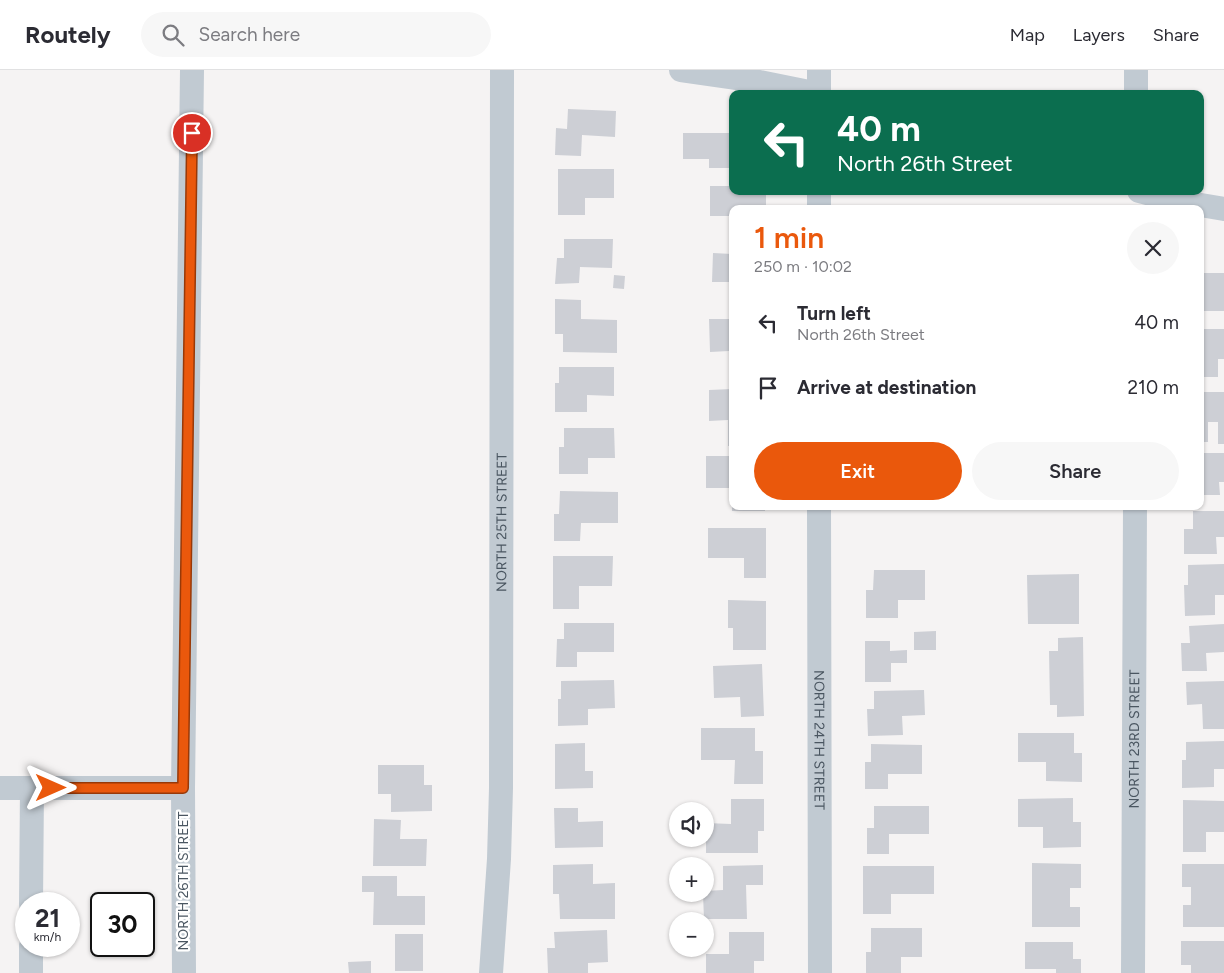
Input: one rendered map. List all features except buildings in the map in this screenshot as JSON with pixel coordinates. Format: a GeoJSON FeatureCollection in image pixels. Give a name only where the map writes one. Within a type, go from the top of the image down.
{"type":"FeatureCollection","features":[{"type":"Feature","properties":{"kind":"street","name":"NORTH 26TH STREET"},"geometry":{"type":"LineString","coordinates":[[184,973],[183,788],[192,70]]}},
{"type":"Feature","properties":{"kind":"street","name":"NORTH 25TH STREET"},"geometry":{"type":"LineString","coordinates":[[491,973],[499,859],[501,788],[502,70]]}},
{"type":"Feature","properties":{"kind":"street"},"geometry":{"type":"LineString","coordinates":[[681,70],[744,79],[799,90]]}},
{"type":"Feature","properties":{"kind":"street"},"geometry":{"type":"LineString","coordinates":[[819,70],[819,90]]}},
{"type":"Feature","properties":{"kind":"street"},"geometry":{"type":"LineString","coordinates":[[1136,70],[1136,90]]}},
{"type":"Feature","properties":{"kind":"street"},"geometry":{"type":"LineString","coordinates":[[1154,195],[1200,205]]}},
{"type":"Feature","properties":{"kind":"street"},"geometry":{"type":"LineString","coordinates":[[1204,206],[1224,209]]}},
{"type":"Feature","properties":{"kind":"street","name":"NORTH 24TH STREET"},"geometry":{"type":"LineString","coordinates":[[819,510],[820,973]]}},
{"type":"Feature","properties":{"kind":"street","name":"NORTH 23RD STREET"},"geometry":{"type":"LineString","coordinates":[[1133,973],[1135,510]]}},
{"type":"Feature","properties":{"kind":"street"},"geometry":{"type":"LineString","coordinates":[[0,788],[183,788]]}},
{"type":"Feature","properties":{"kind":"street"},"geometry":{"type":"LineString","coordinates":[[31,892],[32,788]]}},
{"type":"Feature","properties":{"kind":"street"},"geometry":{"type":"LineString","coordinates":[[30,973],[31,957]]}},
{"type":"Feature","properties":{"kind":"route"},"geometry":{"type":"LineString","coordinates":[[51,788],[183,788],[192,133]]}}]}
